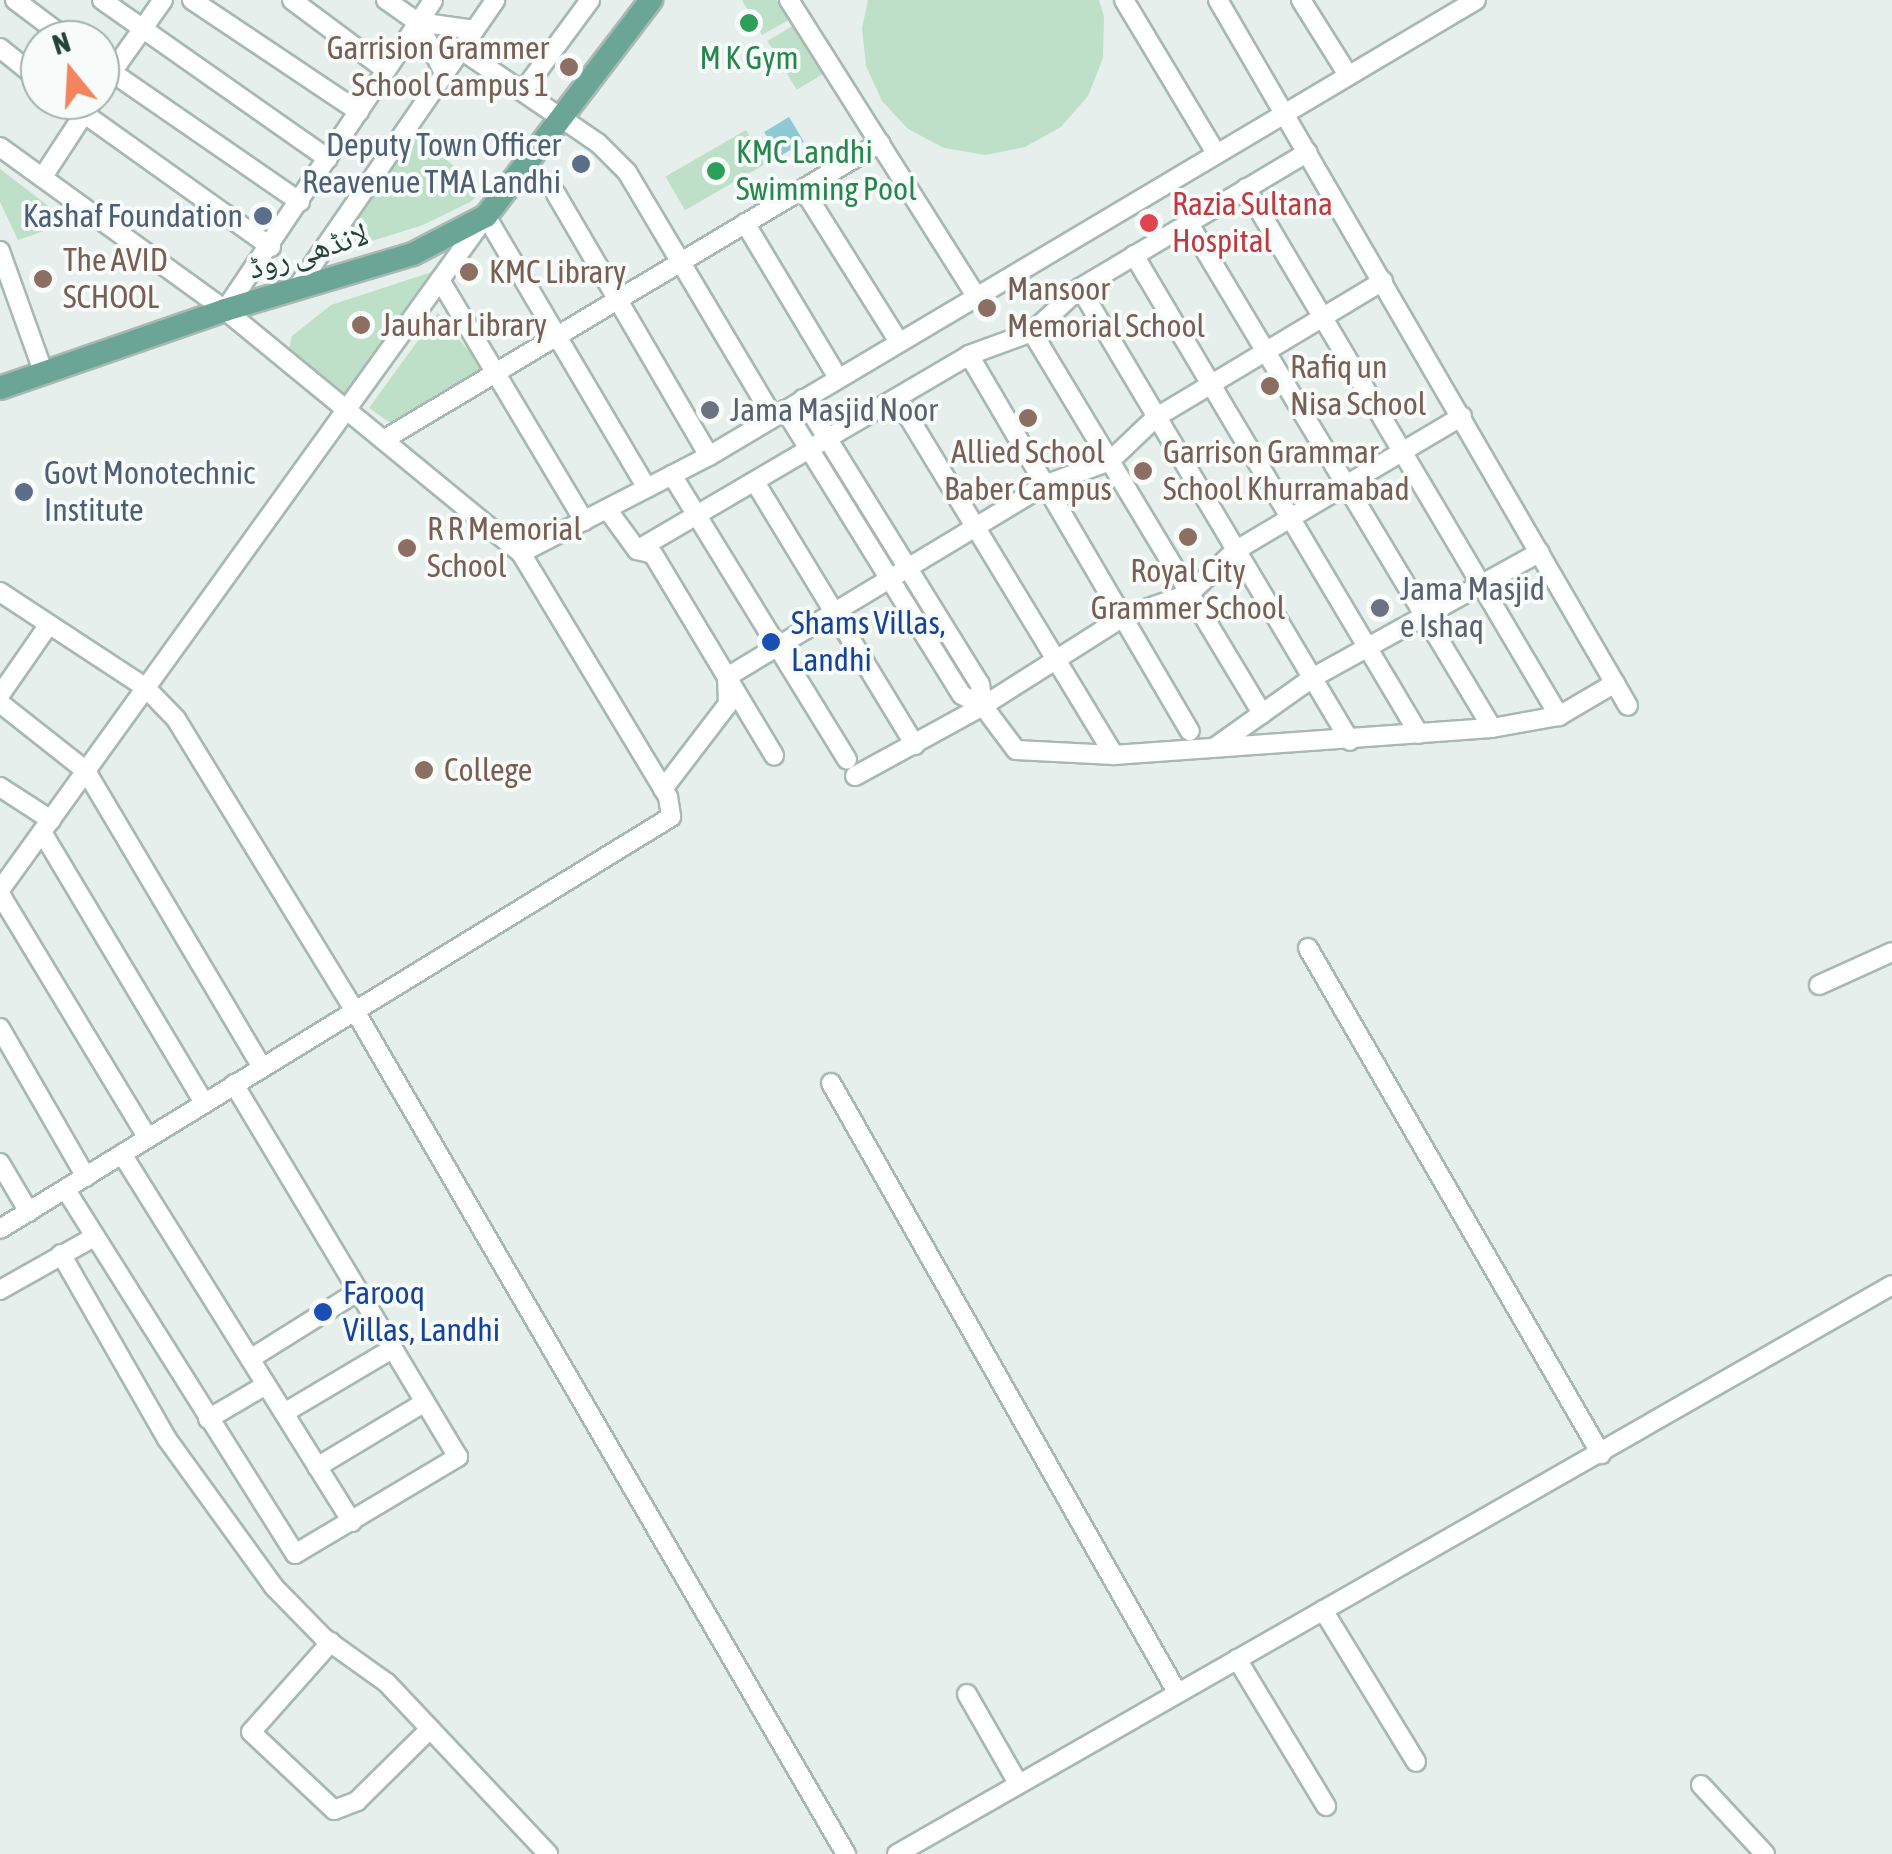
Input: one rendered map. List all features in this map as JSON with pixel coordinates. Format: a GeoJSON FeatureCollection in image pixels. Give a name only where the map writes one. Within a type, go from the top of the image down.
{"type":"FeatureCollection","features":[{"type":"Feature","properties":{"kind":"main road","name":"لانڈھی روڈ"},"geometry":{"type":"LineString","coordinates":[[0,388],[225,310],[413,254],[486,216],[651,0]]}},
{"type":"Feature","properties":{"kind":"street"},"geometry":{"type":"LineString","coordinates":[[15,0],[42,20]]}},
{"type":"Feature","properties":{"kind":"street"},"geometry":{"type":"LineString","coordinates":[[102,0],[328,158]]}},
{"type":"Feature","properties":{"kind":"street"},"geometry":{"type":"LineString","coordinates":[[120,53],[163,0]]}},
{"type":"Feature","properties":{"kind":"street"},"geometry":{"type":"LineString","coordinates":[[192,0],[359,112]]}},
{"type":"Feature","properties":{"kind":"street"},"geometry":{"type":"LineString","coordinates":[[292,0],[386,70]]}},
{"type":"Feature","properties":{"kind":"street"},"geometry":{"type":"LineString","coordinates":[[386,0],[418,22],[474,30]]}},
{"type":"Feature","properties":{"kind":"street"},"geometry":{"type":"LineString","coordinates":[[225,310],[433,0]]}},
{"type":"Feature","properties":{"kind":"street"},"geometry":{"type":"LineString","coordinates":[[296,289],[495,0]]}},
{"type":"Feature","properties":{"kind":"street"},"geometry":{"type":"LineString","coordinates":[[524,91],[590,0]]}},
{"type":"Feature","properties":{"kind":"street"},"geometry":{"type":"LineString","coordinates":[[789,0],[976,296]]}},
{"type":"Feature","properties":{"kind":"street"},"geometry":{"type":"LineString","coordinates":[[1124,0],[1216,154]]}},
{"type":"Feature","properties":{"kind":"street"},"geometry":{"type":"LineString","coordinates":[[1218,0],[1628,706]]}},
{"type":"Feature","properties":{"kind":"street"},"geometry":{"type":"LineString","coordinates":[[1302,0],[1348,76]]}},
{"type":"Feature","properties":{"kind":"street"},"geometry":{"type":"LineString","coordinates":[[522,553],[709,456],[1476,0]]}},
{"type":"Feature","properties":{"kind":"street"},"geometry":{"type":"LineString","coordinates":[[418,22],[444,73]]}},
{"type":"Feature","properties":{"kind":"street"},"geometry":{"type":"LineString","coordinates":[[0,48],[20,64]]}},
{"type":"Feature","properties":{"kind":"street"},"geometry":{"type":"LineString","coordinates":[[460,49],[564,118],[627,172],[680,262],[779,414],[810,451],[962,695],[984,706]]}},
{"type":"Feature","properties":{"kind":"street"},"geometry":{"type":"LineString","coordinates":[[120,78],[300,202]]}},
{"type":"Feature","properties":{"kind":"street"},"geometry":{"type":"LineString","coordinates":[[44,175],[80,120]]}},
{"type":"Feature","properties":{"kind":"street"},"geometry":{"type":"LineString","coordinates":[[105,120],[270,247]]}},
{"type":"Feature","properties":{"kind":"street"},"geometry":{"type":"LineString","coordinates":[[386,440],[880,143]]}},
{"type":"Feature","properties":{"kind":"street"},"geometry":{"type":"LineString","coordinates":[[0,146],[225,310],[522,553],[663,789],[671,817],[0,1229]]}},
{"type":"Feature","properties":{"kind":"street"},"geometry":{"type":"LineString","coordinates":[[637,550],[969,355],[1032,332],[1080,288],[1308,152]]}},
{"type":"Feature","properties":{"kind":"street"},"geometry":{"type":"LineString","coordinates":[[1246,188],[1559,716]]}},
{"type":"Feature","properties":{"kind":"street"},"geometry":{"type":"LineString","coordinates":[[803,189],[899,342]]}},
{"type":"Feature","properties":{"kind":"street"},"geometry":{"type":"LineString","coordinates":[[556,194],[709,456]]}},
{"type":"Feature","properties":{"kind":"street"},"geometry":{"type":"LineString","coordinates":[[148,1138],[2,883],[486,216],[554,338],[647,488]]}},
{"type":"Feature","properties":{"kind":"street"},"geometry":{"type":"LineString","coordinates":[[1188,222],[1492,728]]}},
{"type":"Feature","properties":{"kind":"street"},"geometry":{"type":"LineString","coordinates":[[745,224],[838,378]]}},
{"type":"Feature","properties":{"kind":"street"},"geometry":{"type":"LineString","coordinates":[[0,251],[43,372]]}},
{"type":"Feature","properties":{"kind":"street"},"geometry":{"type":"LineString","coordinates":[[1134,255],[1419,734]]}},
{"type":"Feature","properties":{"kind":"street"},"geometry":{"type":"LineString","coordinates":[[440,280],[584,521]]}},
{"type":"Feature","properties":{"kind":"street"},"geometry":{"type":"LineString","coordinates":[[727,677],[1046,484],[1110,461],[1156,418],[1383,281]]}},
{"type":"Feature","properties":{"kind":"street"},"geometry":{"type":"LineString","coordinates":[[1080,288],[1350,741]]}},
{"type":"Feature","properties":{"kind":"street"},"geometry":{"type":"LineString","coordinates":[[1032,332],[1262,714]]}},
{"type":"Feature","properties":{"kind":"street"},"geometry":{"type":"LineString","coordinates":[[969,355],[1190,732]]}},
{"type":"Feature","properties":{"kind":"street"},"geometry":{"type":"LineString","coordinates":[[897,398],[1114,755]]}},
{"type":"Feature","properties":{"kind":"street"},"geometry":{"type":"LineString","coordinates":[[803,399],[980,684],[984,706],[1016,750],[1114,755],[1492,728],[1559,716],[1615,683]]}},
{"type":"Feature","properties":{"kind":"street"},"geometry":{"type":"LineString","coordinates":[[672,475],[780,644],[851,768],[915,745],[1125,616],[1189,594],[1236,551],[1462,416]]}},
{"type":"Feature","properties":{"kind":"street"},"geometry":{"type":"LineString","coordinates":[[756,482],[915,745]]}},
{"type":"Feature","properties":{"kind":"street"},"geometry":{"type":"LineString","coordinates":[[608,508],[637,550],[653,554],[774,755]]}},
{"type":"Feature","properties":{"kind":"street"},"geometry":{"type":"LineString","coordinates":[[1213,748],[1312,678],[1540,552]]}},
{"type":"Feature","properties":{"kind":"street"},"geometry":{"type":"LineString","coordinates":[[0,592],[146,688],[176,719],[354,1011],[846,1854]]}},
{"type":"Feature","properties":{"kind":"street"},"geometry":{"type":"LineString","coordinates":[[48,627],[1,692],[86,770],[262,1067]]}},
{"type":"Feature","properties":{"kind":"street"},"geometry":{"type":"LineString","coordinates":[[663,789],[728,704],[727,677]]}},
{"type":"Feature","properties":{"kind":"street"},"geometry":{"type":"LineString","coordinates":[[0,786],[46,826],[204,1103]]}},
{"type":"Feature","properties":{"kind":"street"},"geometry":{"type":"LineString","coordinates":[[1308,948],[1600,1454]]}},
{"type":"Feature","properties":{"kind":"street"},"geometry":{"type":"LineString","coordinates":[[1819,985],[1892,952]]}},
{"type":"Feature","properties":{"kind":"street"},"geometry":{"type":"LineString","coordinates":[[0,1028],[86,1177]]}},
{"type":"Feature","properties":{"kind":"street"},"geometry":{"type":"LineString","coordinates":[[831,1082],[1178,1692]]}},
{"type":"Feature","properties":{"kind":"street"},"geometry":{"type":"LineString","coordinates":[[66,1190],[294,1554],[458,1457],[234,1084]]}},
{"type":"Feature","properties":{"kind":"street"},"geometry":{"type":"LineString","coordinates":[[122,1154],[352,1522]]}},
{"type":"Feature","properties":{"kind":"street"},"geometry":{"type":"LineString","coordinates":[[0,1163],[29,1212]]}},
{"type":"Feature","properties":{"kind":"street"},"geometry":{"type":"LineString","coordinates":[[0,1290],[94,1237]]}},
{"type":"Feature","properties":{"kind":"street"},"geometry":{"type":"LineString","coordinates":[[62,1254],[167,1439],[274,1587],[331,1642],[386,1682],[548,1854]]}},
{"type":"Feature","properties":{"kind":"street"},"geometry":{"type":"LineString","coordinates":[[897,1854],[1892,1284]]}},
{"type":"Feature","properties":{"kind":"street"},"geometry":{"type":"LineString","coordinates":[[250,1359],[357,1292]]}},
{"type":"Feature","properties":{"kind":"street"},"geometry":{"type":"LineString","coordinates":[[284,1413],[392,1349]]}},
{"type":"Feature","properties":{"kind":"street"},"geometry":{"type":"LineString","coordinates":[[208,1419],[266,1385]]}},
{"type":"Feature","properties":{"kind":"street"},"geometry":{"type":"LineString","coordinates":[[317,1467],[425,1402]]}},
{"type":"Feature","properties":{"kind":"street"},"geometry":{"type":"LineString","coordinates":[[1323,1610],[1416,1762]]}},
{"type":"Feature","properties":{"kind":"street"},"geometry":{"type":"LineString","coordinates":[[331,1642],[251,1732],[334,1810],[357,1801],[430,1728]]}},
{"type":"Feature","properties":{"kind":"street"},"geometry":{"type":"LineString","coordinates":[[1237,1659],[1326,1806]]}},
{"type":"Feature","properties":{"kind":"street"},"geometry":{"type":"LineString","coordinates":[[967,1694],[1018,1783]]}},
{"type":"Feature","properties":{"kind":"street"},"geometry":{"type":"LineString","coordinates":[[1700,1786],[1765,1854]]}},
{"type":"Feature","properties":{"kind":"green space"},"geometry":{"type":"Polygon","coordinates":[[[742,0],[777,0],[789,20],[762,35],[742,0]]]}},
{"type":"Feature","properties":{"kind":"green space"},"geometry":{"type":"Polygon","coordinates":[[[868,0],[1099,0],[1104,16],[1103,58],[1088,96],[1061,127],[1025,147],[985,155],[944,148],[908,129],[882,101],[866,66],[862,28],[868,0]]]}},
{"type":"Feature","properties":{"kind":"green space"},"geometry":{"type":"Polygon","coordinates":[[[794,25],[823,74],[797,90],[767,41],[794,25]]]}},
{"type":"Feature","properties":{"kind":"green space","name":"KMC Landhi Swimming Pool"},"geometry":{"type":"Polygon","coordinates":[[[746,130],[766,164],[685,210],[665,176],[746,130]]]}},
{"type":"Feature","properties":{"kind":"green space"},"geometry":{"type":"Polygon","coordinates":[[[414,133],[483,190],[470,202],[423,225],[330,254],[414,133]]]}},
{"type":"Feature","properties":{"kind":"green space"},"geometry":{"type":"Polygon","coordinates":[[[0,169],[46,204],[62,225],[18,240],[0,202],[0,169]]]}},
{"type":"Feature","properties":{"kind":"green space"},"geometry":{"type":"Polygon","coordinates":[[[435,271],[347,395],[289,349],[292,336],[331,305],[435,271]]]}},
{"type":"Feature","properties":{"kind":"green space"},"geometry":{"type":"Polygon","coordinates":[[[438,313],[484,370],[392,424],[369,408],[438,313]]]}},
{"type":"Feature","properties":{"kind":"water"},"geometry":{"type":"Polygon","coordinates":[[[789,117],[804,142],[779,157],[764,132],[789,117]]]}},
{"type":"Feature","properties":{"kind":"place","name":"M K Gym"},"geometry":{"type":"Point","coordinates":[749,23]}},
{"type":"Feature","properties":{"kind":"place","name":"Garrision Grammer School Campus 1"},"geometry":{"type":"Point","coordinates":[569,67]}},
{"type":"Feature","properties":{"kind":"place","name":"Deputy Town Officer Reavenue TMA Landhi"},"geometry":{"type":"Point","coordinates":[581,164]}},
{"type":"Feature","properties":{"kind":"place","name":"KMC Landhi Swimming Pool"},"geometry":{"type":"Point","coordinates":[716,171]}},
{"type":"Feature","properties":{"kind":"place","name":"Kashaf Foundation"},"geometry":{"type":"Point","coordinates":[263,216]}},
{"type":"Feature","properties":{"kind":"place","name":"Razia Sultana Hospital"},"geometry":{"type":"Point","coordinates":[1149,223]}},
{"type":"Feature","properties":{"kind":"place","name":"KMC Library"},"geometry":{"type":"Point","coordinates":[469,272]}},
{"type":"Feature","properties":{"kind":"place","name":"The AVID SCHOOL"},"geometry":{"type":"Point","coordinates":[43,279]}},
{"type":"Feature","properties":{"kind":"place","name":"Mansoor Memorial School"},"geometry":{"type":"Point","coordinates":[987,308]}},
{"type":"Feature","properties":{"kind":"place","name":"Jauhar Library"},"geometry":{"type":"Point","coordinates":[361,325]}},
{"type":"Feature","properties":{"kind":"place","name":"Rafiq un Nisa School"},"geometry":{"type":"Point","coordinates":[1270,386]}},
{"type":"Feature","properties":{"kind":"place","name":"Jama Masjid Noor"},"geometry":{"type":"Point","coordinates":[710,410]}},
{"type":"Feature","properties":{"kind":"place","name":"Allied School Baber Campus"},"geometry":{"type":"Point","coordinates":[1028,418]}},
{"type":"Feature","properties":{"kind":"place","name":"Garrison Grammar School Khurramabad"},"geometry":{"type":"Point","coordinates":[1143,471]}},
{"type":"Feature","properties":{"kind":"place","name":"Govt Monotechnic Institute"},"geometry":{"type":"Point","coordinates":[24,492]}},
{"type":"Feature","properties":{"kind":"place","name":"Royal City Grammer School"},"geometry":{"type":"Point","coordinates":[1188,537]}},
{"type":"Feature","properties":{"kind":"place","name":"R R Memorial School"},"geometry":{"type":"Point","coordinates":[407,548]}},
{"type":"Feature","properties":{"kind":"place","name":"Jama Masjid e Ishaq"},"geometry":{"type":"Point","coordinates":[1380,608]}},
{"type":"Feature","properties":{"kind":"place","name":"Shams Villas, Landhi"},"geometry":{"type":"Point","coordinates":[771,642]}},
{"type":"Feature","properties":{"kind":"place","name":"College"},"geometry":{"type":"Point","coordinates":[424,770]}},
{"type":"Feature","properties":{"kind":"place","name":"Farooq Villas, Landhi"},"geometry":{"type":"Point","coordinates":[323,1312]}}]}
